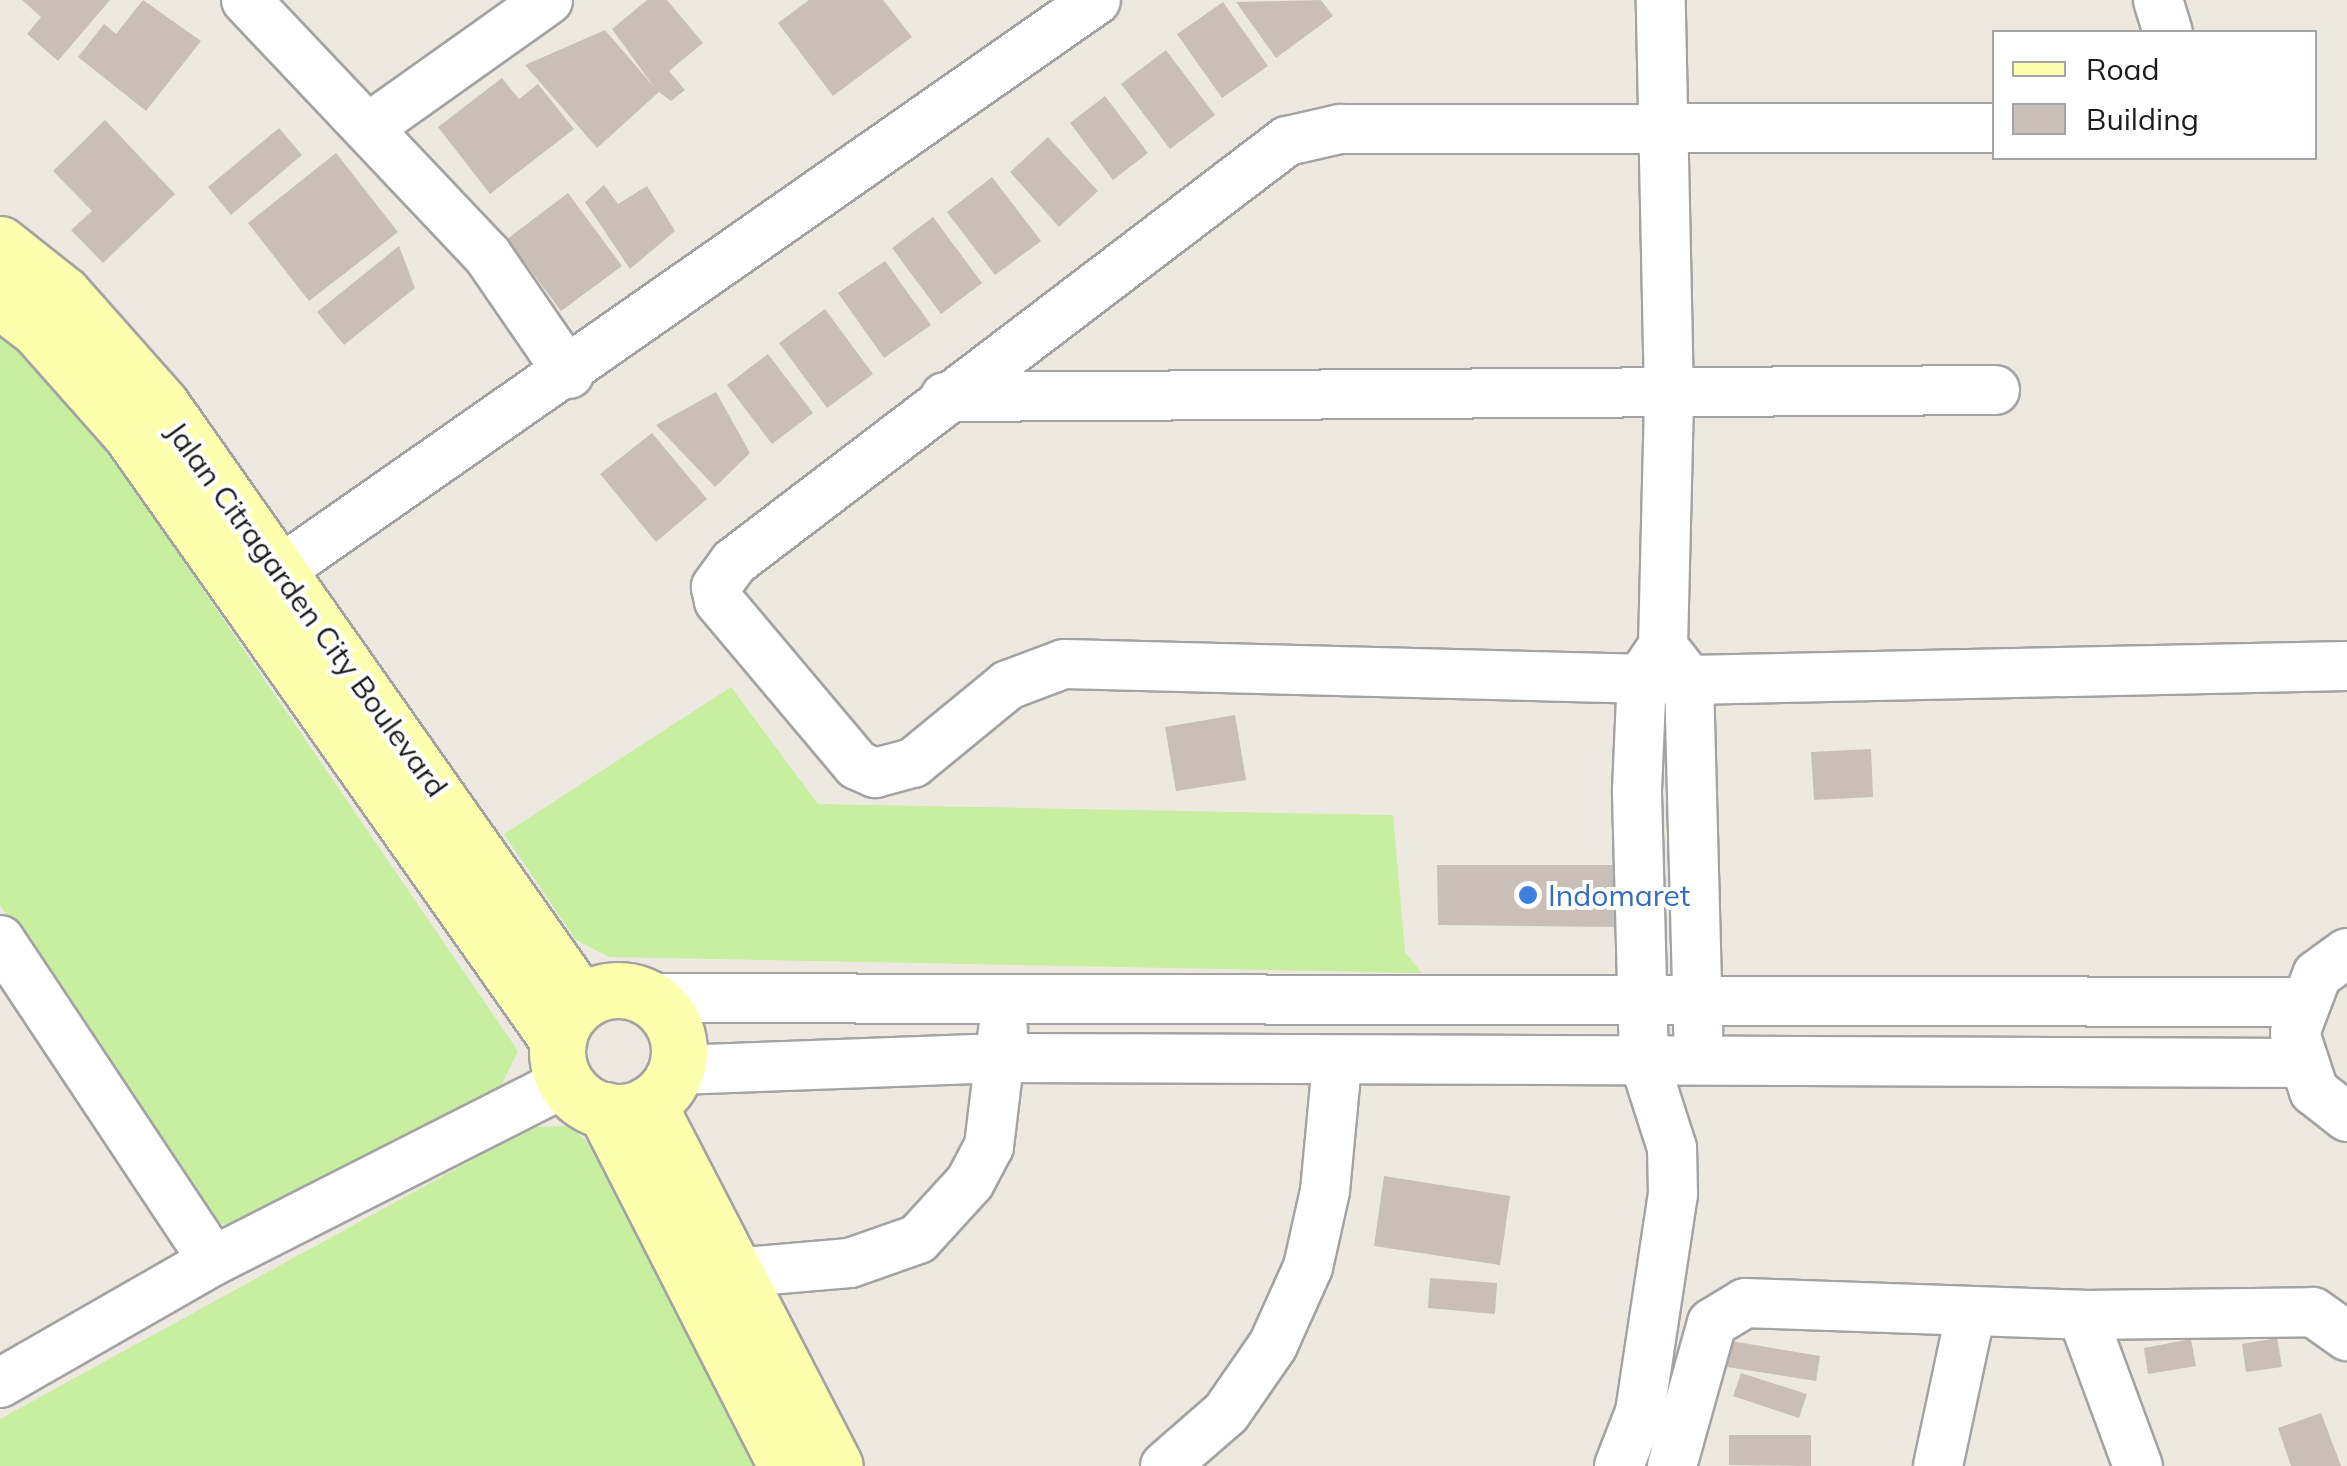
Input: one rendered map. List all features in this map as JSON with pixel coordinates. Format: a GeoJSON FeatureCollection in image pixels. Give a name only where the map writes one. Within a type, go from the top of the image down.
{"type":"FeatureCollection","features":[{"type":"Feature","properties":{"kind":"main road","name":"Jalan Citragarden City Boulevard"},"geometry":{"type":"LineString","coordinates":[[0,244],[112,344],[282,569],[606,1068]]}},
{"type":"Feature","properties":{"kind":"main road","name":"Jalan Citragarden City Boulevard"},"geometry":{"type":"LineString","coordinates":[[0,300],[38,329],[130,433],[606,1068]]}},
{"type":"Feature","properties":{"kind":"main road"},"geometry":{"type":"LineString","coordinates":[[606,1068],[675,1029],[650,998],[611,990],[606,1068],[786,1466]]}},
{"type":"Feature","properties":{"kind":"main road"},"geometry":{"type":"LineString","coordinates":[[606,1068],[733,1273],[835,1466]]}},
{"type":"Feature","properties":{"kind":"street"},"geometry":{"type":"LineString","coordinates":[[368,128],[548,0]]}},
{"type":"Feature","properties":{"kind":"street"},"geometry":{"type":"LineString","coordinates":[[282,569],[569,374],[1096,0]]}},
{"type":"Feature","properties":{"kind":"street"},"geometry":{"type":"LineString","coordinates":[[1619,1466],[1646,1375],[1673,1195],[1672,1148],[1644,1061],[1641,1006],[1665,668],[1669,398],[1661,0]]}},
{"type":"Feature","properties":{"kind":"street"},"geometry":{"type":"LineString","coordinates":[[2158,0],[2167,30]]}},
{"type":"Feature","properties":{"kind":"street"},"geometry":{"type":"LineString","coordinates":[[249,1],[488,256],[569,374]]}},
{"type":"Feature","properties":{"kind":"street"},"geometry":{"type":"LineString","coordinates":[[1992,128],[1340,130],[1287,141],[944,398],[734,562],[716,587],[727,612],[856,765],[875,773],[913,762],[1008,685],[1047,665],[2347,666]]}},
{"type":"Feature","properties":{"kind":"street"},"geometry":{"type":"LineString","coordinates":[[944,398],[1669,398],[1995,390]]}},
{"type":"Feature","properties":{"kind":"street"},"geometry":{"type":"LineString","coordinates":[[1665,668],[1700,1060],[1672,1148]]}},
{"type":"Feature","properties":{"kind":"street"},"geometry":{"type":"LineString","coordinates":[[0,940],[213,1261]]}},
{"type":"Feature","properties":{"kind":"street"},"geometry":{"type":"LineString","coordinates":[[2347,953],[2317,975],[2302,1002],[2300,1063],[2314,1092],[2347,1118]]}},
{"type":"Feature","properties":{"kind":"street"},"geometry":{"type":"LineString","coordinates":[[650,998],[1641,1006],[2302,1002]]}},
{"type":"Feature","properties":{"kind":"street"},"geometry":{"type":"LineString","coordinates":[[733,1273],[850,1263],[918,1239],[970,1182],[989,1146],[1002,1058],[1005,1002]]}},
{"type":"Feature","properties":{"kind":"street"},"geometry":{"type":"LineString","coordinates":[[0,1383],[213,1261],[606,1068],[1002,1058],[1336,1063],[2300,1063]]}},
{"type":"Feature","properties":{"kind":"street"},"geometry":{"type":"LineString","coordinates":[[1165,1466],[1226,1413],[1273,1345],[1308,1267],[1325,1191],[1336,1063]]}},
{"type":"Feature","properties":{"kind":"street"},"geometry":{"type":"LineString","coordinates":[[1672,1466],[1712,1323],[1726,1310],[1745,1303],[2082,1314],[2313,1312],[2347,1336]]}},
{"type":"Feature","properties":{"kind":"street"},"geometry":{"type":"LineString","coordinates":[[1938,1466],[1970,1310]]}},
{"type":"Feature","properties":{"kind":"street"},"geometry":{"type":"LineString","coordinates":[[2082,1314],[2138,1466]]}},
{"type":"Feature","properties":{"kind":"green space"},"geometry":{"type":"Polygon","coordinates":[[[0,333],[85,417],[518,1051],[501,1086],[246,1224],[216,1224],[0,905],[0,333]]]}},
{"type":"Feature","properties":{"kind":"green space"},"geometry":{"type":"Polygon","coordinates":[[[731,687],[818,804],[1393,815],[1405,952],[1422,973],[609,957],[576,940],[504,834],[731,687]]]}},
{"type":"Feature","properties":{"kind":"green space"},"geometry":{"type":"Polygon","coordinates":[[[569,1126],[596,1149],[756,1466],[0,1466],[0,1419],[505,1142],[536,1127],[569,1126]]]}},
{"type":"Feature","properties":{"kind":"building"},"geometry":{"type":"Polygon","coordinates":[[[22,0],[110,0],[58,61],[27,34],[41,17],[22,0]]]}},
{"type":"Feature","properties":{"kind":"building"},"geometry":{"type":"Polygon","coordinates":[[[143,0],[201,41],[146,111],[78,57],[104,24],[116,34],[143,0]]]}},
{"type":"Feature","properties":{"kind":"building"},"geometry":{"type":"Polygon","coordinates":[[[647,0],[667,0],[703,43],[669,71],[685,90],[671,101],[659,92],[597,148],[525,65],[605,30],[654,87],[612,29],[647,0]]]}},
{"type":"Feature","properties":{"kind":"building"},"geometry":{"type":"Polygon","coordinates":[[[809,0],[883,0],[912,37],[833,96],[778,23],[809,0]]]}},
{"type":"Feature","properties":{"kind":"building"},"geometry":{"type":"Polygon","coordinates":[[[1321,0],[1333,16],[1276,58],[1236,2],[1321,0]]]}},
{"type":"Feature","properties":{"kind":"building"},"geometry":{"type":"Polygon","coordinates":[[[1223,2],[1268,66],[1222,98],[1177,34],[1223,2]]]}},
{"type":"Feature","properties":{"kind":"building"},"geometry":{"type":"Polygon","coordinates":[[[1166,50],[1215,115],[1170,149],[1121,84],[1166,50]]]}},
{"type":"Feature","properties":{"kind":"building"},"geometry":{"type":"Polygon","coordinates":[[[502,78],[519,99],[538,84],[574,129],[490,194],[438,127],[502,78]]]}},
{"type":"Feature","properties":{"kind":"building"},"geometry":{"type":"Polygon","coordinates":[[[1105,96],[1148,153],[1113,180],[1070,123],[1105,96]]]}},
{"type":"Feature","properties":{"kind":"building"},"geometry":{"type":"Polygon","coordinates":[[[105,120],[175,194],[103,263],[71,230],[92,211],[53,171],[105,120]]]}},
{"type":"Feature","properties":{"kind":"building"},"geometry":{"type":"Polygon","coordinates":[[[279,128],[302,155],[231,215],[208,187],[279,128]]]}},
{"type":"Feature","properties":{"kind":"building"},"geometry":{"type":"Polygon","coordinates":[[[1048,137],[1098,191],[1059,227],[1010,172],[1048,137]]]}},
{"type":"Feature","properties":{"kind":"building"},"geometry":{"type":"Polygon","coordinates":[[[336,153],[398,232],[309,301],[248,223],[336,153]]]}},
{"type":"Feature","properties":{"kind":"building"},"geometry":{"type":"Polygon","coordinates":[[[992,177],[1041,241],[995,275],[947,212],[992,177]]]}},
{"type":"Feature","properties":{"kind":"building"},"geometry":{"type":"Polygon","coordinates":[[[604,185],[618,204],[647,186],[675,231],[630,269],[585,202],[604,185]]]}},
{"type":"Feature","properties":{"kind":"building"},"geometry":{"type":"Polygon","coordinates":[[[568,193],[622,266],[561,311],[507,239],[568,193]]]}},
{"type":"Feature","properties":{"kind":"building"},"geometry":{"type":"Polygon","coordinates":[[[933,217],[982,283],[941,314],[892,248],[933,217]]]}},
{"type":"Feature","properties":{"kind":"building"},"geometry":{"type":"Polygon","coordinates":[[[399,246],[415,288],[344,345],[317,312],[399,246]]]}},
{"type":"Feature","properties":{"kind":"building"},"geometry":{"type":"Polygon","coordinates":[[[885,261],[931,325],[884,358],[838,293],[885,261]]]}},
{"type":"Feature","properties":{"kind":"building"},"geometry":{"type":"Polygon","coordinates":[[[825,309],[873,374],[827,408],[779,343],[825,309]]]}},
{"type":"Feature","properties":{"kind":"building"},"geometry":{"type":"Polygon","coordinates":[[[768,354],[813,413],[772,444],[727,385],[768,354]]]}},
{"type":"Feature","properties":{"kind":"building"},"geometry":{"type":"Polygon","coordinates":[[[716,392],[750,453],[715,487],[656,425],[716,392]]]}},
{"type":"Feature","properties":{"kind":"building"},"geometry":{"type":"Polygon","coordinates":[[[652,433],[707,499],[656,542],[600,474],[652,433]]]}},
{"type":"Feature","properties":{"kind":"building"},"geometry":{"type":"Polygon","coordinates":[[[1235,715],[1246,780],[1176,791],[1165,727],[1235,715]]]}},
{"type":"Feature","properties":{"kind":"building"},"geometry":{"type":"Polygon","coordinates":[[[1871,749],[1873,797],[1814,800],[1811,752],[1871,749]]]}},
{"type":"Feature","properties":{"kind":"building","name":"Indomaret"},"geometry":{"type":"Polygon","coordinates":[[[1437,865],[1617,865],[1618,927],[1438,925],[1437,865]]]}},
{"type":"Feature","properties":{"kind":"building"},"geometry":{"type":"Polygon","coordinates":[[[1384,1176],[1510,1196],[1500,1265],[1374,1246],[1384,1176]]]}},
{"type":"Feature","properties":{"kind":"building"},"geometry":{"type":"Polygon","coordinates":[[[1430,1278],[1497,1283],[1495,1314],[1428,1308],[1430,1278]]]}},
{"type":"Feature","properties":{"kind":"building"},"geometry":{"type":"Polygon","coordinates":[[[2277,1338],[2282,1367],[2246,1372],[2242,1344],[2277,1338]]]}},
{"type":"Feature","properties":{"kind":"building"},"geometry":{"type":"Polygon","coordinates":[[[2191,1339],[2196,1366],[2148,1374],[2144,1348],[2191,1339]]]}},
{"type":"Feature","properties":{"kind":"building"},"geometry":{"type":"Polygon","coordinates":[[[1731,1341],[1820,1356],[1816,1381],[1727,1367],[1731,1341]]]}},
{"type":"Feature","properties":{"kind":"building"},"geometry":{"type":"Polygon","coordinates":[[[1741,1373],[1807,1394],[1799,1418],[1733,1396],[1741,1373]]]}},
{"type":"Feature","properties":{"kind":"building"},"geometry":{"type":"Polygon","coordinates":[[[2321,1413],[2341,1466],[2291,1466],[2278,1428],[2321,1413]]]}},
{"type":"Feature","properties":{"kind":"building"},"geometry":{"type":"Polygon","coordinates":[[[1729,1435],[1811,1435],[1811,1466],[1729,1465],[1729,1435]]]}},
{"type":"Feature","properties":{"kind":"place","name":"Indomaret"},"geometry":{"type":"Point","coordinates":[1528,895]}}]}
